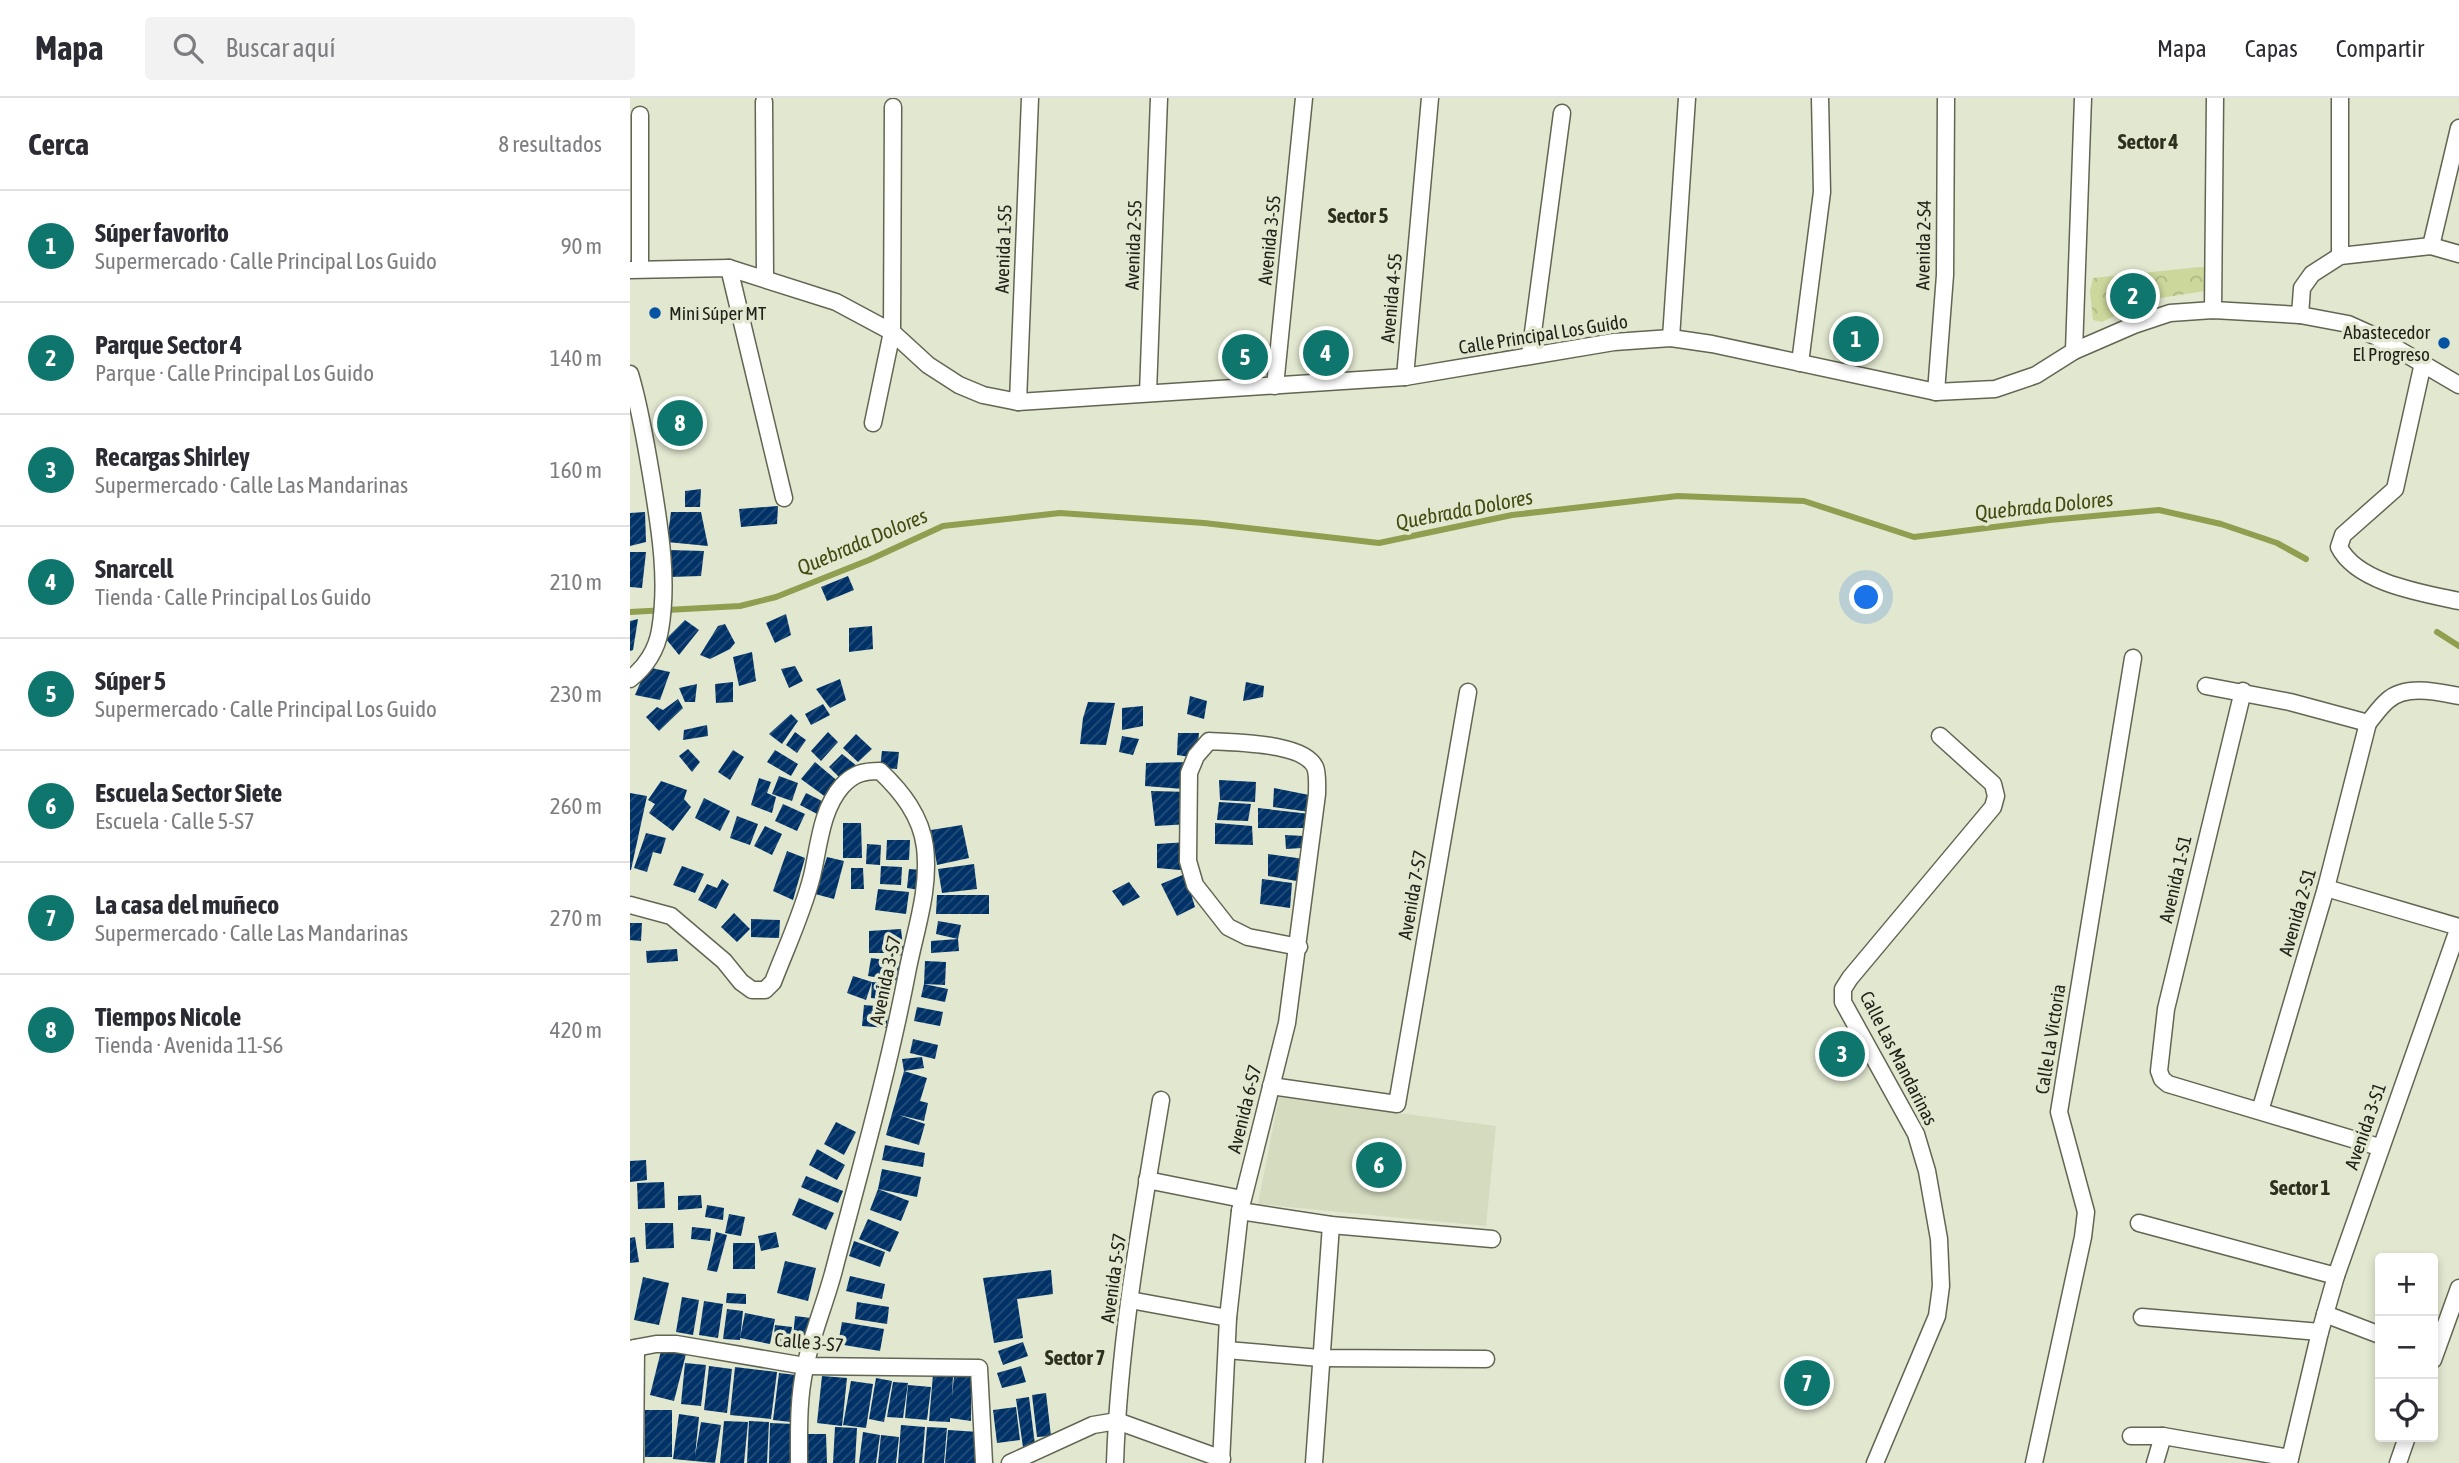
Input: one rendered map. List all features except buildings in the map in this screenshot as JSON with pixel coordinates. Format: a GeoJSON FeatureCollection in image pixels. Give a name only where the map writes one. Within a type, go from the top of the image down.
{"type":"FeatureCollection","features":[{"type":"Feature","properties":{"kind":"street","name":"Avenida 1-S5"},"geometry":{"type":"LineString","coordinates":[[1018,402],[1030,98]]}},
{"type":"Feature","properties":{"kind":"street","name":"Avenida 2-S5"},"geometry":{"type":"LineString","coordinates":[[1148,393],[1159,98]]}},
{"type":"Feature","properties":{"kind":"street","name":"Avenida 3-S5"},"geometry":{"type":"LineString","coordinates":[[1275,386],[1304,98]]}},
{"type":"Feature","properties":{"kind":"street","name":"Avenida 4-S5"},"geometry":{"type":"LineString","coordinates":[[1405,377],[1430,98]]}},
{"type":"Feature","properties":{"kind":"street"},"geometry":{"type":"LineString","coordinates":[[1671,338],[1687,98]]}},
{"type":"Feature","properties":{"kind":"street"},"geometry":{"type":"LineString","coordinates":[[1800,363],[1822,192],[1820,98]]}},
{"type":"Feature","properties":{"kind":"street","name":"Avenida 2-S4"},"geometry":{"type":"LineString","coordinates":[[1936,392],[1945,275],[1945,98]]}},
{"type":"Feature","properties":{"kind":"street"},"geometry":{"type":"LineString","coordinates":[[2074,351],[2083,98]]}},
{"type":"Feature","properties":{"kind":"street"},"geometry":{"type":"LineString","coordinates":[[2213,310],[2215,98]]}},
{"type":"Feature","properties":{"kind":"street"},"geometry":{"type":"LineString","coordinates":[[2340,98],[2340,256]]}},
{"type":"Feature","properties":{"kind":"street"},"geometry":{"type":"LineString","coordinates":[[764,102],[765,278]]}},
{"type":"Feature","properties":{"kind":"street"},"geometry":{"type":"LineString","coordinates":[[873,423],[892,332],[893,107]]}},
{"type":"Feature","properties":{"kind":"street"},"geometry":{"type":"LineString","coordinates":[[1530,355],[1562,113]]}},
{"type":"Feature","properties":{"kind":"street"},"geometry":{"type":"LineString","coordinates":[[635,269],[640,115]]}},
{"type":"Feature","properties":{"kind":"street"},"geometry":{"type":"LineString","coordinates":[[2431,246],[2459,128]]}},
{"type":"Feature","properties":{"kind":"street"},"geometry":{"type":"LineString","coordinates":[[2300,314],[2302,288],[2312,274],[2340,256],[2431,246],[2459,254]]}},
{"type":"Feature","properties":{"kind":"street","name":"Calle Principal Los Guido"},"geometry":{"type":"LineString","coordinates":[[635,269],[729,268],[836,302],[892,332],[928,365],[959,385],[983,395],[1018,402],[1405,377],[1614,342],[1671,338],[1712,344],[1936,392],[1995,389],[2036,376],[2074,351],[2134,325],[2170,313],[2213,310],[2300,314],[2348,324],[2377,337],[2459,385]]}},
{"type":"Feature","properties":{"kind":"street"},"geometry":{"type":"LineString","coordinates":[[729,268],[784,498]]}},
{"type":"Feature","properties":{"kind":"street"},"geometry":{"type":"LineString","coordinates":[[2423,363],[2395,489],[2343,534],[2339,547],[2345,560],[2367,573],[2406,590],[2459,601]]}},
{"type":"Feature","properties":{"kind":"street"},"geometry":{"type":"LineString","coordinates":[[630,373],[639,404],[660,532],[663,592],[660,632],[647,664],[630,679]]}},
{"type":"Feature","properties":{"kind":"street","name":"Calle La Victoria"},"geometry":{"type":"LineString","coordinates":[[2034,1463],[2085,1224],[2086,1212],[2059,1112],[2133,658]]}},
{"type":"Feature","properties":{"kind":"street"},"geometry":{"type":"LineString","coordinates":[[2206,685],[2243,691],[2368,723],[2389,699],[2406,693],[2428,691],[2459,696]]}},
{"type":"Feature","properties":{"kind":"street","name":"Avenida 1-S1"},"geometry":{"type":"LineString","coordinates":[[2243,691],[2166,1009],[2159,1071],[2168,1084],[2260,1111]]}},
{"type":"Feature","properties":{"kind":"street","name":"Avenida 7-S7"},"geometry":{"type":"LineString","coordinates":[[1271,1086],[1397,1104],[1468,692]]}},
{"type":"Feature","properties":{"kind":"street","name":"Avenida 2-S1"},"geometry":{"type":"LineString","coordinates":[[2260,1111],[2326,888],[2368,723]]}},
{"type":"Feature","properties":{"kind":"street","name":"Calle Las Mandarinas"},"geometry":{"type":"LineString","coordinates":[[1874,1463],[1937,1315],[1941,1286],[1939,1239],[1927,1171],[1916,1135],[1843,1002],[1843,989],[1993,807],[1996,796],[1993,784],[1940,736]]}},
{"type":"Feature","properties":{"kind":"street","name":"Avenida 6-S7"},"geometry":{"type":"LineString","coordinates":[[1221,1461],[1228,1318],[1241,1205],[1287,1023],[1299,947],[1317,794],[1315,766],[1304,755],[1285,748],[1209,741],[1196,756],[1189,773],[1188,861],[1195,886],[1228,927],[1248,937],[1299,947]]}},
{"type":"Feature","properties":{"kind":"street","name":"Avenida 3-S7"},"geometry":{"type":"LineString","coordinates":[[630,905],[671,916],[724,961],[741,982],[752,990],[765,990],[774,982],[812,876],[816,847],[830,807],[842,786],[861,771],[880,771],[898,789],[915,813],[925,845],[924,899],[880,1097],[824,1307],[805,1366],[799,1416],[799,1463]]}},
{"type":"Feature","properties":{"kind":"street"},"geometry":{"type":"LineString","coordinates":[[2326,888],[2459,927]]}},
{"type":"Feature","properties":{"kind":"street","name":"Avenida 3-S1"},"geometry":{"type":"LineString","coordinates":[[2290,1461],[2336,1276],[2379,1147],[2459,927]]}},
{"type":"Feature","properties":{"kind":"street","name":"Avenida 5-S7"},"geometry":{"type":"LineString","coordinates":[[1115,1463],[1130,1300],[1161,1100]]}},
{"type":"Feature","properties":{"kind":"street"},"geometry":{"type":"LineString","coordinates":[[2260,1111],[2379,1147]]}},
{"type":"Feature","properties":{"kind":"street"},"geometry":{"type":"LineString","coordinates":[[1147,1180],[1331,1225],[1492,1239]]}},
{"type":"Feature","properties":{"kind":"street"},"geometry":{"type":"LineString","coordinates":[[2138,1223],[2336,1276]]}},
{"type":"Feature","properties":{"kind":"street"},"geometry":{"type":"LineString","coordinates":[[1314,1463],[1331,1225]]}},
{"type":"Feature","properties":{"kind":"street"},"geometry":{"type":"LineString","coordinates":[[2438,1344],[2459,1289]]}},
{"type":"Feature","properties":{"kind":"street"},"geometry":{"type":"LineString","coordinates":[[1130,1300],[1228,1318]]}},
{"type":"Feature","properties":{"kind":"street"},"geometry":{"type":"LineString","coordinates":[[2325,1314],[2375,1333]]}},
{"type":"Feature","properties":{"kind":"street"},"geometry":{"type":"LineString","coordinates":[[2142,1317],[2320,1332]]}},
{"type":"Feature","properties":{"kind":"street","name":"Calle 3-S7"},"geometry":{"type":"LineString","coordinates":[[633,1348],[676,1344],[805,1366],[979,1368],[984,1463]]}},
{"type":"Feature","properties":{"kind":"street"},"geometry":{"type":"LineString","coordinates":[[633,1348],[635,1463]]}},
{"type":"Feature","properties":{"kind":"street"},"geometry":{"type":"LineString","coordinates":[[1227,1350],[1320,1358],[1486,1359]]}},
{"type":"Feature","properties":{"kind":"street"},"geometry":{"type":"LineString","coordinates":[[1010,1463],[1093,1425],[1117,1421],[1221,1461]]}},
{"type":"Feature","properties":{"kind":"street"},"geometry":{"type":"LineString","coordinates":[[2131,1436],[2163,1436],[2290,1461]]}},
{"type":"Feature","properties":{"kind":"street"},"geometry":{"type":"LineString","coordinates":[[2155,1463],[2163,1436]]}},
{"type":"Feature","properties":{"kind":"street"},"geometry":{"type":"LineString","coordinates":[[2398,1463],[2405,1442]]}},
{"type":"Feature","properties":{"kind":"shaded area"},"geometry":{"type":"Polygon","coordinates":[[[1279,1097],[1496,1126],[1486,1226],[1258,1204],[1279,1097]]]}},
{"type":"Feature","properties":{"kind":"green space"},"geometry":{"type":"Polygon","coordinates":[[[2209,268],[2211,290],[2148,300],[2102,322],[2093,320],[2090,291],[2093,278],[2209,268]]]}},
{"type":"Feature","properties":{"kind":"waterway","name":"Quebrada Dolores"},"geometry":{"type":"LineString","coordinates":[[630,612],[740,606],[776,597],[869,560],[943,526],[1060,513],[1204,523],[1379,543],[1512,515],[1678,496],[1804,501],[1914,537],[2159,510],[2221,524],[2277,543],[2306,559]]}},
{"type":"Feature","properties":{"kind":"waterway","name":"Quebrada Dolores"},"geometry":{"type":"LineString","coordinates":[[2437,632],[2459,646]]}},
{"type":"Feature","properties":{"kind":"place","name":"Parque Sector 4"},"geometry":{"type":"Point","coordinates":[2133,296]}},
{"type":"Feature","properties":{"kind":"place","name":"Mini Súper MT"},"geometry":{"type":"Point","coordinates":[655,313]}},
{"type":"Feature","properties":{"kind":"place","name":"Súper favorito"},"geometry":{"type":"Point","coordinates":[1856,339]}},
{"type":"Feature","properties":{"kind":"place","name":"Abastecedor El Progreso"},"geometry":{"type":"Point","coordinates":[2444,343]}},
{"type":"Feature","properties":{"kind":"place","name":"Snarcell"},"geometry":{"type":"Point","coordinates":[1326,353]}},
{"type":"Feature","properties":{"kind":"place","name":"Súper 5"},"geometry":{"type":"Point","coordinates":[1245,357]}},
{"type":"Feature","properties":{"kind":"place","name":"Tiempos Nicole"},"geometry":{"type":"Point","coordinates":[680,423]}},
{"type":"Feature","properties":{"kind":"place","name":"Recargas Shirley"},"geometry":{"type":"Point","coordinates":[1842,1054]}},
{"type":"Feature","properties":{"kind":"place","name":"Escuela Sector Siete"},"geometry":{"type":"Point","coordinates":[1379,1165]}},
{"type":"Feature","properties":{"kind":"place","name":"La casa del muñeco"},"geometry":{"type":"Point","coordinates":[1807,1383]}},
{"type":"Feature","properties":{"kind":"district","name":"Sector 4"},"geometry":{"type":"Point","coordinates":[2148,141]}},
{"type":"Feature","properties":{"kind":"district","name":"Sector 5"},"geometry":{"type":"Point","coordinates":[1358,215]}},
{"type":"Feature","properties":{"kind":"district","name":"Sector 1"},"geometry":{"type":"Point","coordinates":[2300,1187]}},
{"type":"Feature","properties":{"kind":"district","name":"Sector 7"},"geometry":{"type":"Point","coordinates":[1075,1357]}}]}
